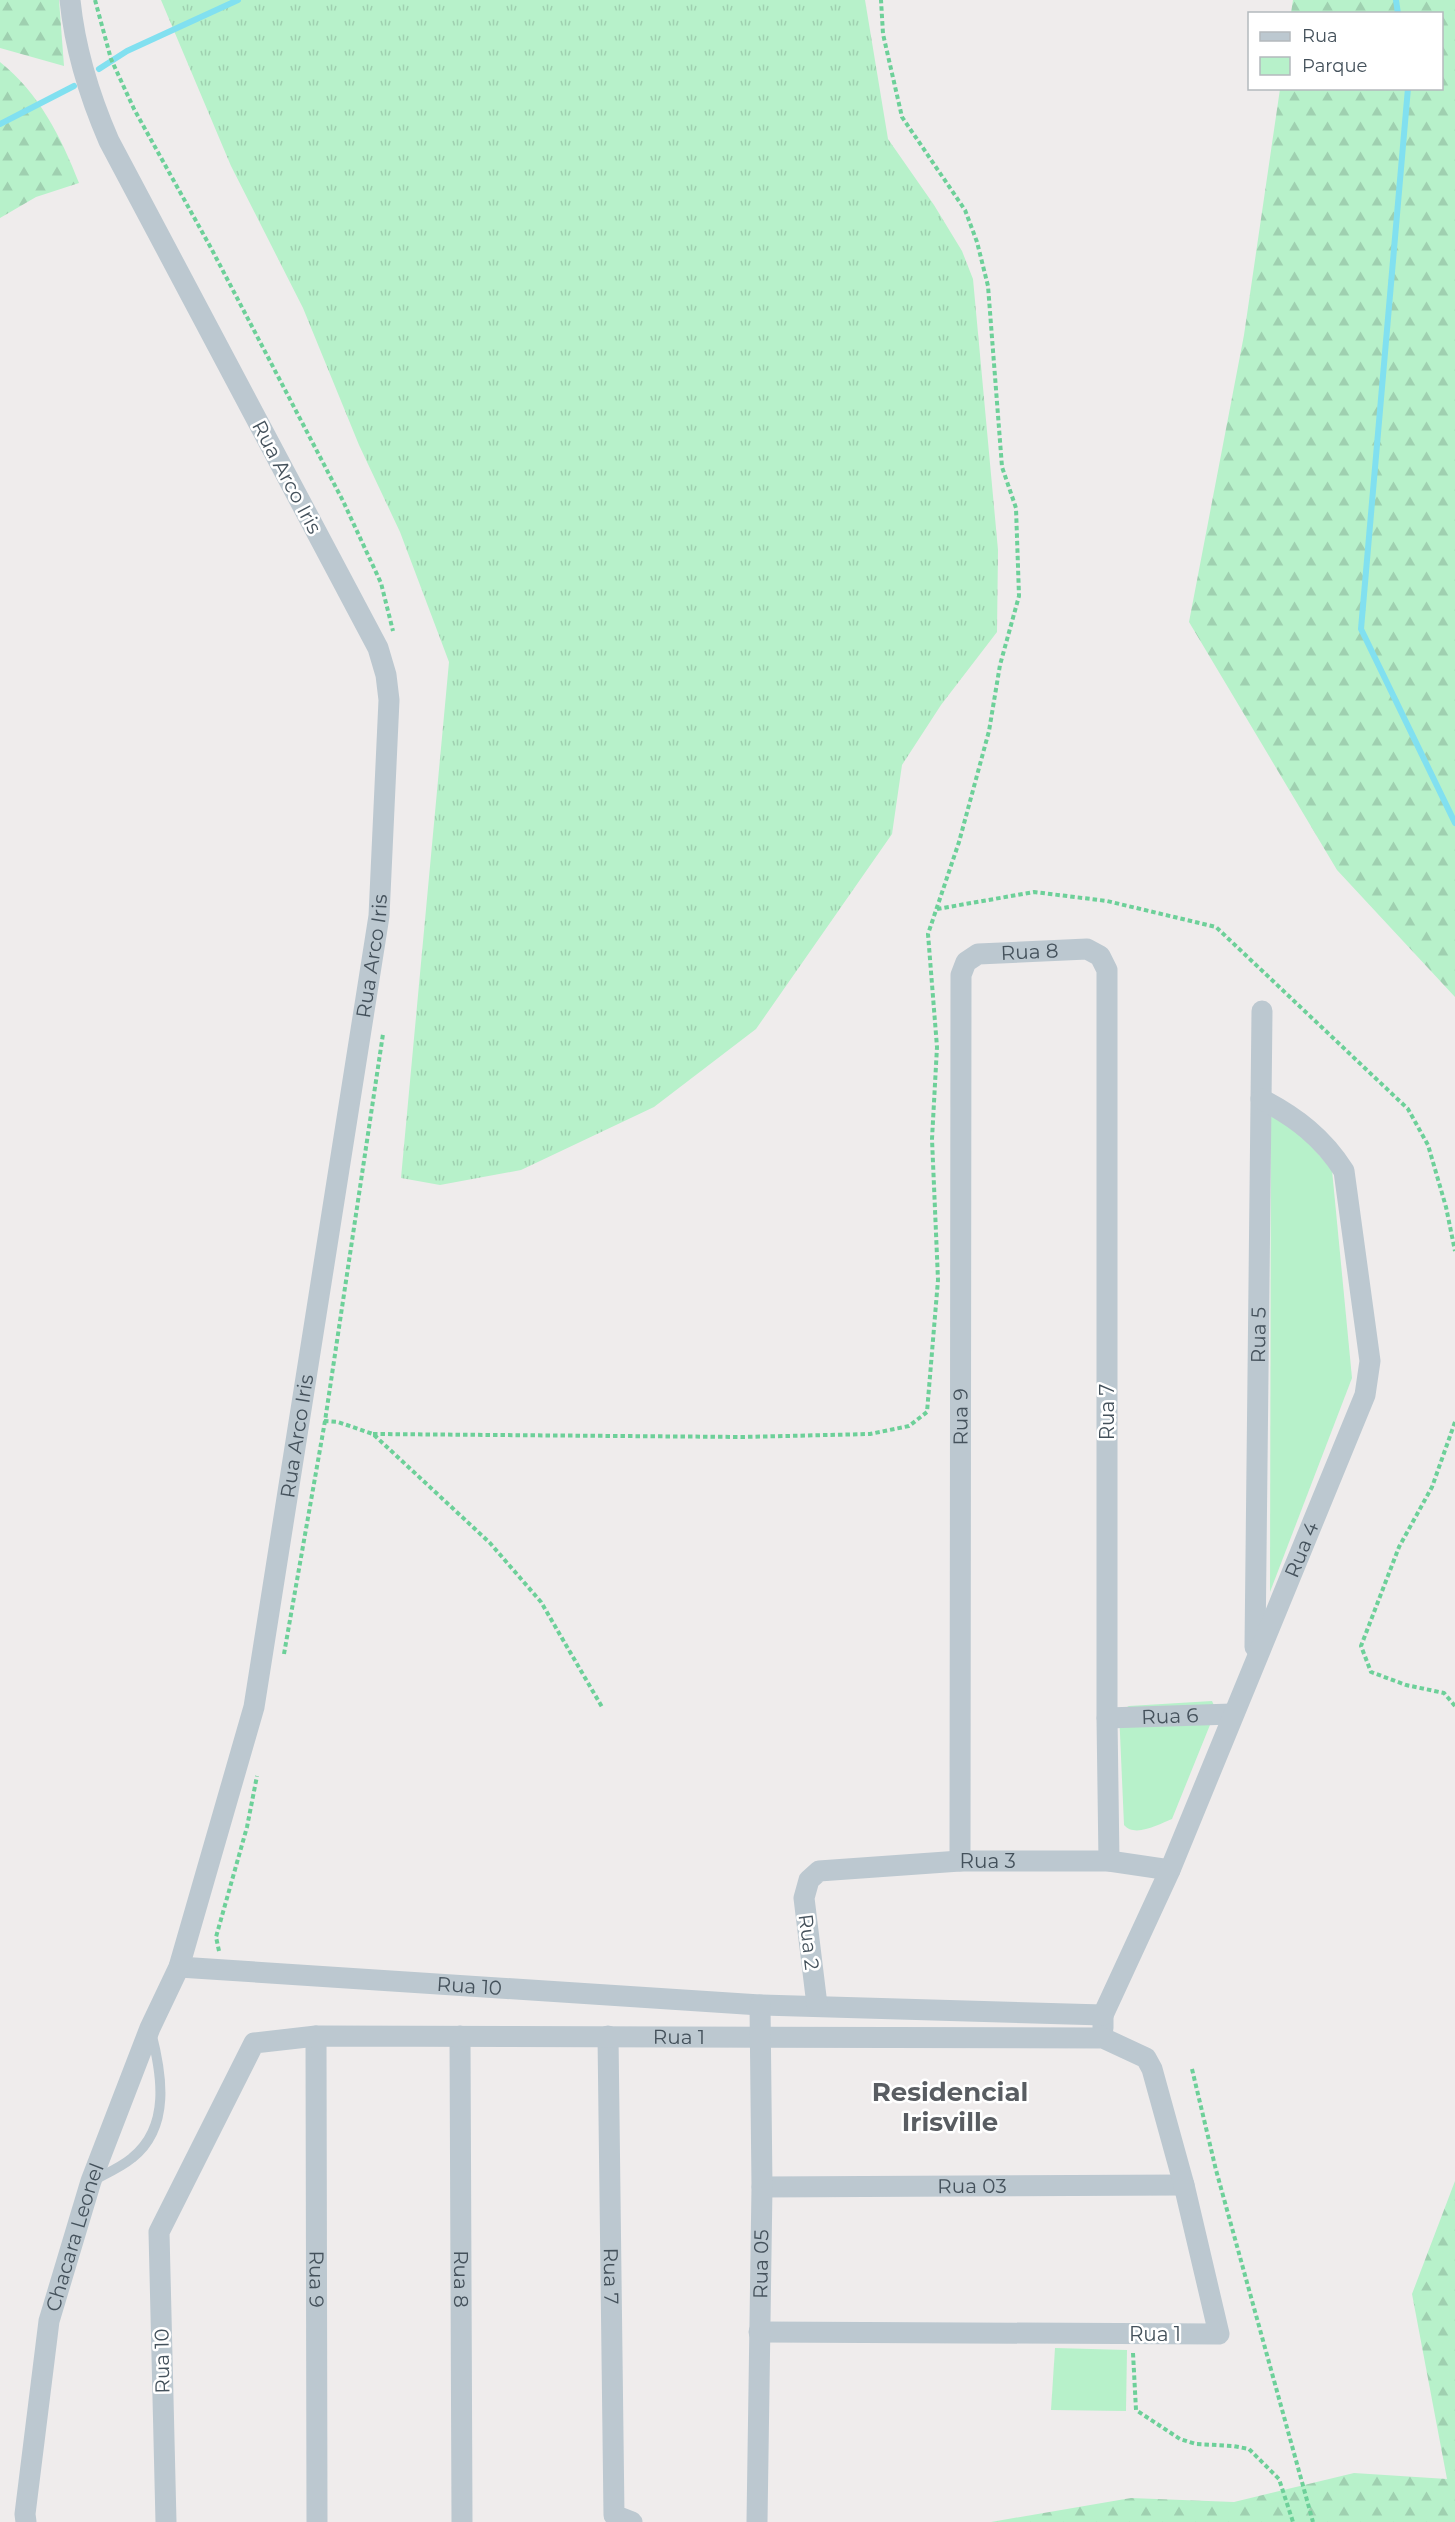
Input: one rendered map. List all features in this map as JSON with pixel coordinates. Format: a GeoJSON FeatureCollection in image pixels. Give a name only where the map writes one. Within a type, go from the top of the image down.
{"type":"FeatureCollection","features":[{"type":"Feature","properties":{"kind":"street","name":"Rua Arco Iris"},"geometry":{"type":"LineString","coordinates":[[70,0],[80,62],[92,101],[109,141],[378,648],[386,675],[389,700],[379,915],[254,1707],[179,1967]]}},
{"type":"Feature","properties":{"kind":"street","name":"Rua 8"},"geometry":{"type":"LineString","coordinates":[[961,975],[966,962],[978,954],[1087,949],[1100,956],[1104,962]]}},
{"type":"Feature","properties":{"kind":"street","name":"Rua 7"},"geometry":{"type":"LineString","coordinates":[[1104,962],[1107,970],[1109,1861]]}},
{"type":"Feature","properties":{"kind":"street","name":"Rua 9"},"geometry":{"type":"LineString","coordinates":[[960,1861],[961,975]]}},
{"type":"Feature","properties":{"kind":"street","name":"Rua 5"},"geometry":{"type":"LineString","coordinates":[[1255,1659],[1262,1011]]}},
{"type":"Feature","properties":{"kind":"street","name":"Rua 4"},"geometry":{"type":"LineString","coordinates":[[1103,2015],[1170,1870],[1232,1714],[1365,1395],[1370,1361],[1344,1171],[1328,1148],[1308,1128],[1286,1112],[1261,1099]]}},
{"type":"Feature","properties":{"kind":"street","name":"Rua 6"},"geometry":{"type":"LineString","coordinates":[[1107,1718],[1232,1714]]}},
{"type":"Feature","properties":{"kind":"street","name":"Rua 3"},"geometry":{"type":"LineString","coordinates":[[809,1880],[819,1871],[960,1861],[1109,1861],[1170,1870]]}},
{"type":"Feature","properties":{"kind":"street","name":"Rua 2"},"geometry":{"type":"LineString","coordinates":[[809,1880],[804,1898],[817,2005]]}},
{"type":"Feature","properties":{"kind":"street","name":"Rua 10"},"geometry":{"type":"LineString","coordinates":[[179,1967],[760,2005]]}},
{"type":"Feature","properties":{"kind":"street","name":"Chacara Leonel"},"geometry":{"type":"LineString","coordinates":[[26,2522],[25,2514],[49,2321],[91,2181],[150,2028],[179,1967]]}},
{"type":"Feature","properties":{"kind":"street"},"geometry":{"type":"LineString","coordinates":[[760,2005],[1103,2015],[1103,2038]]}},
{"type":"Feature","properties":{"kind":"street","name":"Rua 05"},"geometry":{"type":"LineString","coordinates":[[758,2522],[762,2187],[760,2005]]}},
{"type":"Feature","properties":{"kind":"street","name":"Rua 9"},"geometry":{"type":"LineString","coordinates":[[316,2036],[317,2522]]}},
{"type":"Feature","properties":{"kind":"street","name":"Rua 1"},"geometry":{"type":"LineString","coordinates":[[254,2043],[316,2036],[1103,2038],[1146,2058],[1152,2069],[1184,2185],[1219,2334],[759,2332]]}},
{"type":"Feature","properties":{"kind":"street","name":"Rua 8"},"geometry":{"type":"LineString","coordinates":[[460,2036],[462,2522]]}},
{"type":"Feature","properties":{"kind":"street","name":"Rua 7"},"geometry":{"type":"LineString","coordinates":[[608,2036],[623,2518]]}},
{"type":"Feature","properties":{"kind":"street","name":"Rua 10"},"geometry":{"type":"LineString","coordinates":[[166,2522],[159,2232],[254,2043]]}},
{"type":"Feature","properties":{"kind":"street","name":"Rua 03"},"geometry":{"type":"LineString","coordinates":[[762,2187],[1184,2185]]}},
{"type":"Feature","properties":{"kind":"lane"},"geometry":{"type":"LineString","coordinates":[[91,2181],[134,2157],[154,2131],[162,2099],[160,2067],[150,2028]]}},
{"type":"Feature","properties":{"kind":"path"},"geometry":{"type":"LineString","coordinates":[[95,0],[111,59],[134,109],[211,248],[344,501],[381,583],[394,636]]}},
{"type":"Feature","properties":{"kind":"path"},"geometry":{"type":"LineString","coordinates":[[300,1414],[338,1422],[373,1434],[742,1437],[870,1434],[909,1426],[927,1412],[938,1280],[932,1139],[937,1047],[928,934],[959,842],[983,753],[1000,665],[1019,596],[1016,508],[1002,467],[988,286],[977,242],[965,210],[902,117],[883,34],[881,0]]}},
{"type":"Feature","properties":{"kind":"path"},"geometry":{"type":"LineString","coordinates":[[283,1659],[325,1421],[383,1032]]}},
{"type":"Feature","properties":{"kind":"path"},"geometry":{"type":"LineString","coordinates":[[1455,1422],[1432,1487],[1400,1547],[1361,1646],[1371,1672],[1406,1685],[1444,1694],[1455,1706]]}},
{"type":"Feature","properties":{"kind":"path"},"geometry":{"type":"LineString","coordinates":[[373,1434],[490,1543],[541,1602],[602,1707]]}},
{"type":"Feature","properties":{"kind":"path"},"geometry":{"type":"LineString","coordinates":[[210,1955],[220,1951],[216,1937],[248,1827],[257,1775]]}},
{"type":"Feature","properties":{"kind":"path"},"geometry":{"type":"LineString","coordinates":[[1191,2069],[1216,2170],[1313,2522]]}},
{"type":"Feature","properties":{"kind":"path"},"geometry":{"type":"LineString","coordinates":[[1134,2334],[1136,2410],[1180,2439],[1196,2444],[1249,2449],[1279,2478],[1293,2522]]}},
{"type":"Feature","properties":{"kind":"green space"},"geometry":{"type":"Polygon","coordinates":[[[0,0],[59,0],[64,66],[0,48],[0,0]]]}},
{"type":"Feature","properties":{"kind":"green space"},"geometry":{"type":"Polygon","coordinates":[[[161,0],[865,0],[888,139],[934,205],[962,251],[973,279],[998,550],[997,632],[941,705],[902,765],[892,834],[756,1029],[654,1107],[521,1170],[440,1185],[401,1178],[449,662],[400,532],[359,445],[303,308],[231,166],[161,0]]]}},
{"type":"Feature","properties":{"kind":"green space"},"geometry":{"type":"Polygon","coordinates":[[[1293,0],[1455,0],[1455,997],[1337,870],[1189,622],[1244,335],[1280,90],[1443,90],[1443,12],[1291,12],[1293,0]]]}},
{"type":"Feature","properties":{"kind":"green space"},"geometry":{"type":"Polygon","coordinates":[[[0,62],[26,88],[47,117],[65,149],[79,183],[36,197],[0,218],[0,62]]]}},
{"type":"Feature","properties":{"kind":"green space"},"geometry":{"type":"Polygon","coordinates":[[[1275,1111],[1295,1127],[1332,1170],[1352,1378],[1270,1592],[1271,1117],[1275,1111]]]}},
{"type":"Feature","properties":{"kind":"green space"},"geometry":{"type":"Polygon","coordinates":[[[1212,1701],[1216,1710],[1172,1819],[1147,1829],[1129,1829],[1124,1825],[1119,1711],[1129,1706],[1212,1701]]]}},
{"type":"Feature","properties":{"kind":"green space"},"geometry":{"type":"Polygon","coordinates":[[[1455,2181],[1455,2522],[991,2522],[1131,2498],[1234,2502],[1354,2473],[1447,2479],[1412,2294],[1455,2181]]]}},
{"type":"Feature","properties":{"kind":"green space"},"geometry":{"type":"Polygon","coordinates":[[[1055,2348],[1127,2350],[1126,2411],[1051,2410],[1055,2348]]]}},
{"type":"Feature","properties":{"kind":"waterway"},"geometry":{"type":"LineString","coordinates":[[99,69],[127,51],[238,0]]}},
{"type":"Feature","properties":{"kind":"waterway"},"geometry":{"type":"LineString","coordinates":[[1396,0],[1398,12]]}},
{"type":"Feature","properties":{"kind":"waterway"},"geometry":{"type":"LineString","coordinates":[[0,124],[74,86]]}},
{"type":"Feature","properties":{"kind":"waterway"},"geometry":{"type":"LineString","coordinates":[[1408,90],[1361,629],[1455,823]]}},
{"type":"Feature","properties":{"kind":"district","name":"Residencial Irisville"},"geometry":{"type":"Point","coordinates":[950,2107]}}]}
